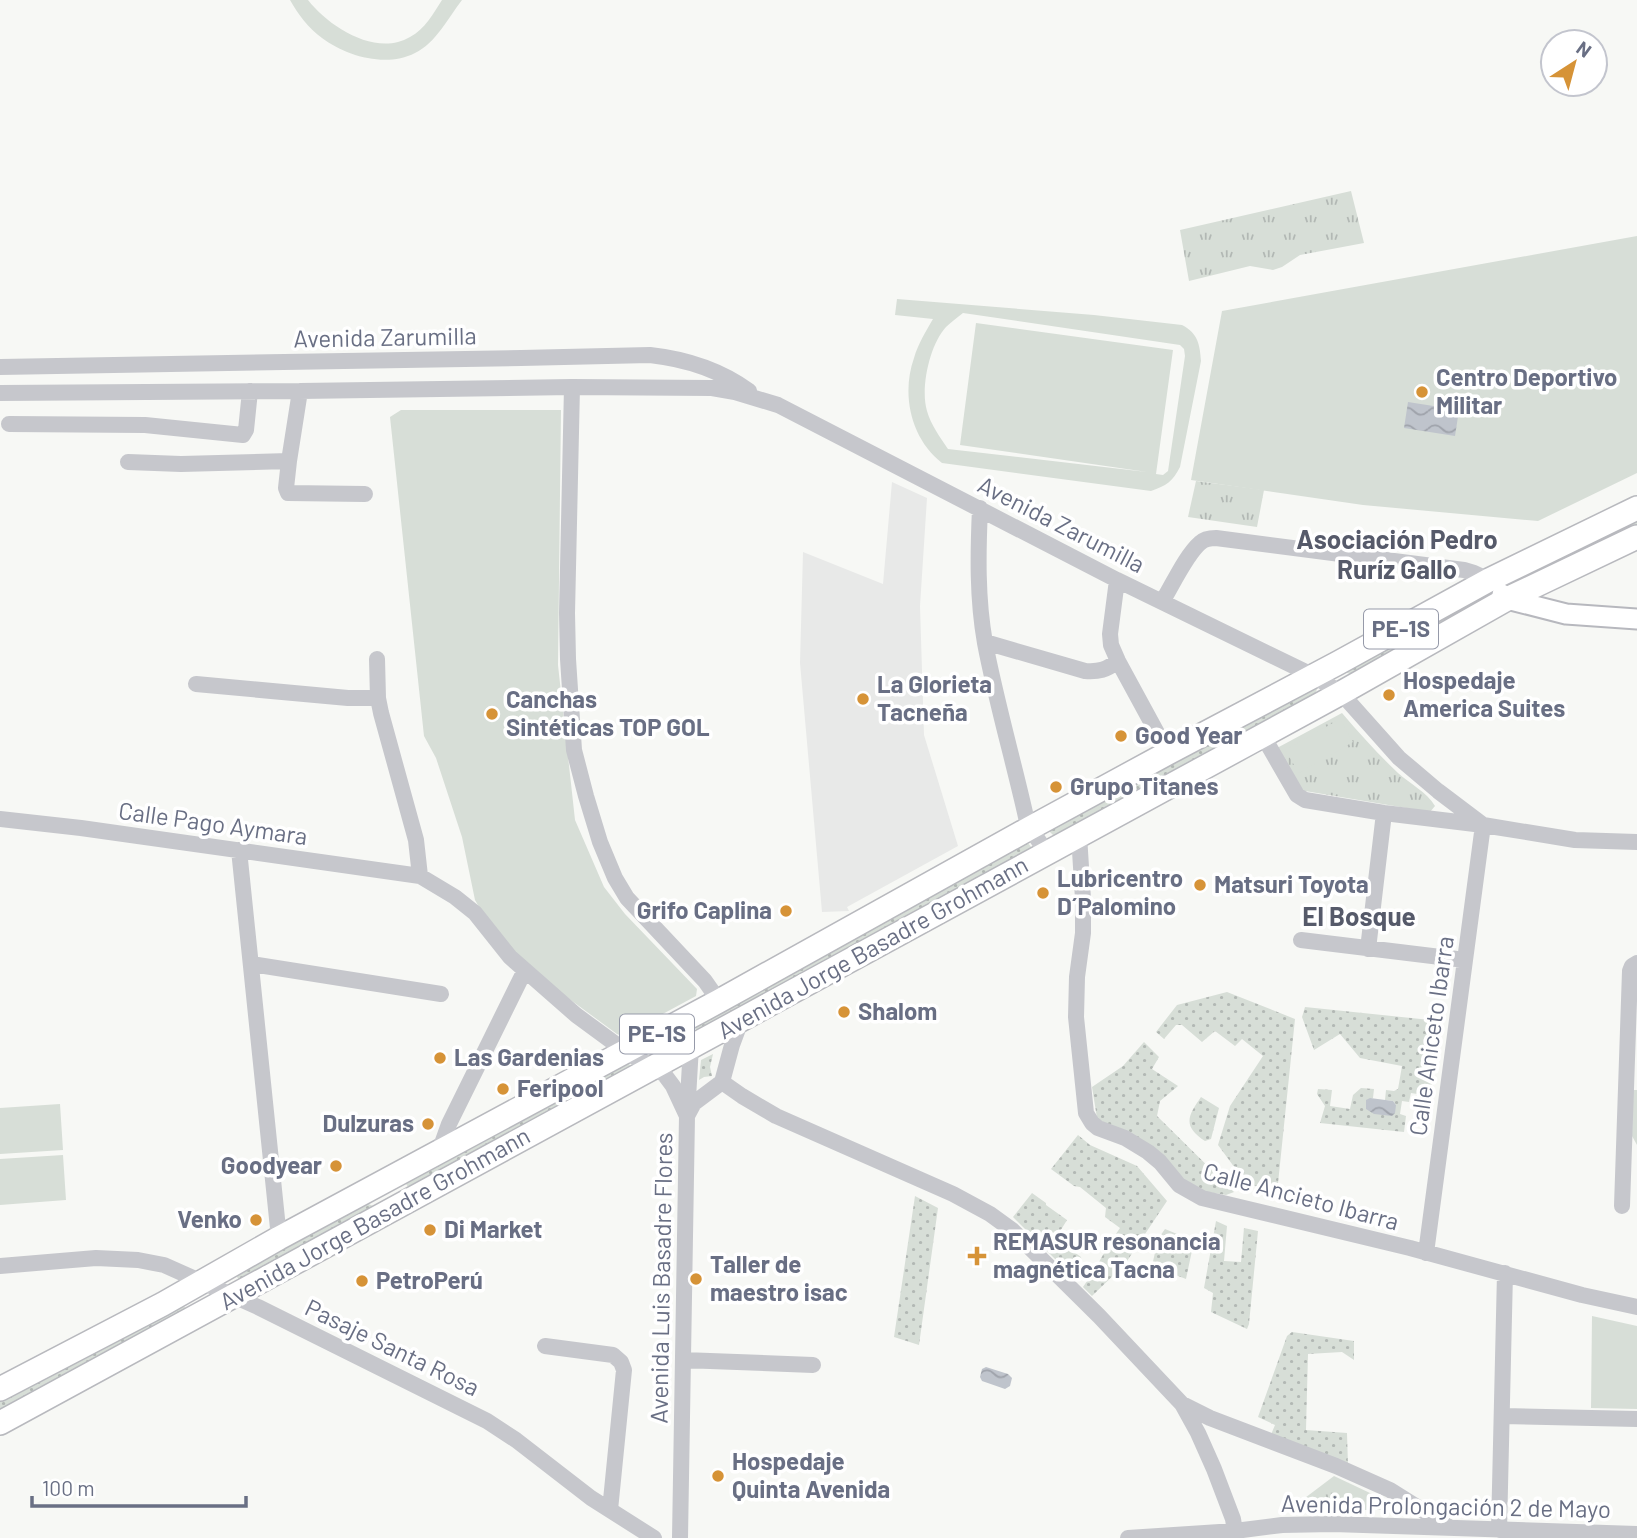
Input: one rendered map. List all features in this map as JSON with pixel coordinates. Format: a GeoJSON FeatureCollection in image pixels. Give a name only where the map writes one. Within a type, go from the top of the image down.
{"type":"FeatureCollection","features":[{"type":"Feature","properties":{"kind":"highway","name":"Avenida Jorge Basadre Grohmann"},"geometry":{"type":"LineString","coordinates":[[0,1389],[163,1304],[279,1238],[719,1002],[1030,828],[1489,580],[1637,508]]}},
{"type":"Feature","properties":{"kind":"highway","name":"Avenida Jorge Basadre Grohmann"},"geometry":{"type":"LineString","coordinates":[[0,1423],[1263,736],[1507,599],[1637,537]]}},
{"type":"Feature","properties":{"kind":"main road"},"geometry":{"type":"LineString","coordinates":[[1489,580],[1507,599],[1566,614],[1637,619]]}},
{"type":"Feature","properties":{"kind":"street","name":"Avenida Zarumilla"},"geometry":{"type":"LineString","coordinates":[[0,367],[650,355],[700,365],[732,379],[760,399]]}},
{"type":"Feature","properties":{"kind":"street"},"geometry":{"type":"LineString","coordinates":[[572,387],[567,613],[575,750],[600,842],[615,878],[627,898],[705,981],[719,1002]]}},
{"type":"Feature","properties":{"kind":"street","name":"Avenida Zarumilla"},"geometry":{"type":"LineString","coordinates":[[0,393],[712,388],[760,399],[778,405],[1162,603],[1314,676],[1341,693],[1398,758],[1483,825]]}},
{"type":"Feature","properties":{"kind":"street"},"geometry":{"type":"LineString","coordinates":[[9,424],[145,425],[243,435],[246,430],[250,391]]}},
{"type":"Feature","properties":{"kind":"street"},"geometry":{"type":"LineString","coordinates":[[300,391],[289,461],[286,488],[288,493],[365,494]]}},
{"type":"Feature","properties":{"kind":"street"},"geometry":{"type":"LineString","coordinates":[[128,462],[181,464],[289,461]]}},
{"type":"Feature","properties":{"kind":"street"},"geometry":{"type":"LineString","coordinates":[[980,508],[979,590],[985,642],[1030,828],[1047,853]]}},
{"type":"Feature","properties":{"kind":"street"},"geometry":{"type":"LineString","coordinates":[[1162,603],[1188,559],[1200,542],[1207,538],[1464,570],[1489,580]]}},
{"type":"Feature","properties":{"kind":"street"},"geometry":{"type":"LineString","coordinates":[[1117,580],[1111,645],[1168,753]]}},
{"type":"Feature","properties":{"kind":"street"},"geometry":{"type":"LineString","coordinates":[[985,642],[1085,671],[1098,672],[1108,669],[1118,661]]}},
{"type":"Feature","properties":{"kind":"street"},"geometry":{"type":"LineString","coordinates":[[377,659],[378,698],[416,841],[420,876],[455,897],[475,913],[510,957],[576,1015],[625,1051],[664,1074],[673,1086],[687,1116]]}},
{"type":"Feature","properties":{"kind":"street"},"geometry":{"type":"LineString","coordinates":[[196,684],[348,698],[378,698]]}},
{"type":"Feature","properties":{"kind":"street"},"geometry":{"type":"LineString","coordinates":[[1263,736],[1297,795],[1302,798],[1384,813],[1575,840],[1637,842]]}},
{"type":"Feature","properties":{"kind":"street"},"geometry":{"type":"LineString","coordinates":[[1368,949],[1384,813]]}},
{"type":"Feature","properties":{"kind":"street","name":"Calle Pago Aymara"},"geometry":{"type":"LineString","coordinates":[[0,819],[420,876]]}},
{"type":"Feature","properties":{"kind":"street","name":"Calle Aniceto Ibarra"},"geometry":{"type":"LineString","coordinates":[[1426,1253],[1483,825]]}},
{"type":"Feature","properties":{"kind":"street","name":"Calle Ancieto Ibarra"},"geometry":{"type":"LineString","coordinates":[[1079,835],[1083,933],[1077,976],[1076,1017],[1086,1113],[1092,1123],[1137,1144],[1160,1162],[1180,1185],[1202,1198],[1637,1307]]}},
{"type":"Feature","properties":{"kind":"street"},"geometry":{"type":"LineString","coordinates":[[239,850],[279,1238]]}},
{"type":"Feature","properties":{"kind":"street"},"geometry":{"type":"LineString","coordinates":[[1301,940],[1465,960]]}},
{"type":"Feature","properties":{"kind":"street"},"geometry":{"type":"LineString","coordinates":[[1622,1206],[1630,1153],[1630,971],[1637,963]]}},
{"type":"Feature","properties":{"kind":"street"},"geometry":{"type":"LineString","coordinates":[[251,964],[441,994]]}},
{"type":"Feature","properties":{"kind":"street"},"geometry":{"type":"LineString","coordinates":[[439,1153],[449,1124],[525,970]]}},
{"type":"Feature","properties":{"kind":"street"},"geometry":{"type":"LineString","coordinates":[[687,1116],[694,1103],[722,1082],[727,1058],[742,1018]]}},
{"type":"Feature","properties":{"kind":"street"},"geometry":{"type":"LineString","coordinates":[[676,1024],[691,1046]]}},
{"type":"Feature","properties":{"kind":"street","name":"Avenida Luis Basadre Flores"},"geometry":{"type":"LineString","coordinates":[[680,1538],[687,1116],[691,1046]]}},
{"type":"Feature","properties":{"kind":"street"},"geometry":{"type":"LineString","coordinates":[[722,1082],[776,1116],[953,1194],[990,1214],[1012,1230],[1182,1404],[1209,1457],[1235,1531]]}},
{"type":"Feature","properties":{"kind":"street","name":"Pasaje Santa Rosa"},"geometry":{"type":"LineString","coordinates":[[0,1266],[96,1258],[138,1260],[164,1265],[258,1307],[487,1420],[569,1482],[654,1538]]}},
{"type":"Feature","properties":{"kind":"street"},"geometry":{"type":"LineString","coordinates":[[1499,1530],[1505,1273]]}},
{"type":"Feature","properties":{"kind":"street"},"geometry":{"type":"LineString","coordinates":[[545,1346],[613,1355],[621,1362],[624,1370],[610,1510]]}},
{"type":"Feature","properties":{"kind":"street"},"geometry":{"type":"LineString","coordinates":[[683,1360],[813,1365]]}},
{"type":"Feature","properties":{"kind":"street"},"geometry":{"type":"LineString","coordinates":[[1182,1404],[1210,1418],[1336,1466],[1390,1490],[1451,1528]]}},
{"type":"Feature","properties":{"kind":"street"},"geometry":{"type":"LineString","coordinates":[[1502,1416],[1637,1419]]}},
{"type":"Feature","properties":{"kind":"street","name":"Avenida Prolongación 2 de Mayo"},"geometry":{"type":"LineString","coordinates":[[1128,1538],[1235,1531],[1283,1532],[1333,1524],[1637,1534]]}},
{"type":"Feature","properties":{"kind":"shaded area","name":"La Glorieta Tacneña"},"geometry":{"type":"Polygon","coordinates":[[[892,482],[927,498],[920,606],[924,735],[958,846],[847,907],[849,911],[822,912],[800,663],[803,552],[883,584],[892,482]]]}},
{"type":"Feature","properties":{"kind":"green space"},"geometry":{"type":"Polygon","coordinates":[[[290,0],[308,0],[341,29],[368,41],[383,43],[397,42],[415,34],[442,0],[462,0],[435,37],[422,49],[404,57],[379,60],[354,55],[322,38],[312,30],[290,0]]]}},
{"type":"Feature","properties":{"kind":"green space"},"geometry":{"type":"Polygon","coordinates":[[[1351,191],[1364,243],[1300,255],[1273,270],[1250,266],[1189,281],[1180,230],[1351,191]]]}},
{"type":"Feature","properties":{"kind":"green space","name":"Centro Deportivo Militar"},"geometry":{"type":"Polygon","coordinates":[[[1637,236],[1637,473],[1538,521],[1363,505],[1191,480],[1222,311],[1637,236]]]}},
{"type":"Feature","properties":{"kind":"green space"},"geometry":{"type":"Polygon","coordinates":[[[897,299],[1182,325],[1192,332],[1197,340],[1201,361],[1180,467],[1168,482],[1151,491],[942,463],[931,453],[916,429],[909,401],[910,372],[914,358],[933,319],[895,315],[897,299]],[[963,313],[946,327],[935,344],[926,379],[927,411],[948,449],[1147,472],[960,445],[976,323],[1173,350],[1156,474],[1163,475],[1168,471],[1185,356],[1180,345],[963,313]]]}},
{"type":"Feature","properties":{"kind":"green space","name":"Canchas Sintéticas TOP GOL"},"geometry":{"type":"Polygon","coordinates":[[[401,410],[561,410],[558,665],[575,820],[604,887],[625,914],[697,989],[696,996],[622,1036],[534,973],[490,926],[475,900],[462,837],[436,758],[424,736],[390,417],[401,410]]]}},
{"type":"Feature","properties":{"kind":"green space"},"geometry":{"type":"Polygon","coordinates":[[[1196,481],[1264,490],[1257,527],[1188,517],[1196,481]]]}},
{"type":"Feature","properties":{"kind":"green space"},"geometry":{"type":"Polygon","coordinates":[[[1637,518],[1637,531],[1514,586],[1514,578],[1637,518]]]}},
{"type":"Feature","properties":{"kind":"green space"},"geometry":{"type":"Polygon","coordinates":[[[1478,596],[1487,597],[1486,606],[1357,676],[1344,672],[1478,596]]]}},
{"type":"Feature","properties":{"kind":"green space"},"geometry":{"type":"Polygon","coordinates":[[[1318,687],[1310,705],[1054,836],[1049,831],[1052,824],[1305,689],[1318,687]]]}},
{"type":"Feature","properties":{"kind":"green space"},"geometry":{"type":"Polygon","coordinates":[[[1342,713],[1391,766],[1432,801],[1435,806],[1430,812],[1305,791],[1298,787],[1277,748],[1342,713]]]}},
{"type":"Feature","properties":{"kind":"green space"},"geometry":{"type":"Polygon","coordinates":[[[1340,719],[1353,742],[1299,773],[1285,750],[1340,719]]]}},
{"type":"Feature","properties":{"kind":"green space"},"geometry":{"type":"Polygon","coordinates":[[[1028,843],[1032,848],[698,1032],[694,1026],[1023,845],[1028,843]]]}},
{"type":"Feature","properties":{"kind":"green space"},"geometry":{"type":"Polygon","coordinates":[[[1227,992],[1295,1019],[1277,1193],[1246,1183],[1218,1145],[1230,1106],[1263,1056],[1242,1039],[1235,1046],[1215,1031],[1202,1042],[1182,1025],[1176,1025],[1164,1039],[1156,1032],[1177,1005],[1227,992]]]}},
{"type":"Feature","properties":{"kind":"green space"},"geometry":{"type":"Polygon","coordinates":[[[1305,1007],[1440,1021],[1430,1096],[1411,1093],[1409,1102],[1402,1101],[1400,1114],[1406,1116],[1404,1132],[1320,1123],[1325,1106],[1317,1094],[1318,1089],[1332,1090],[1330,1106],[1350,1109],[1353,1095],[1361,1088],[1374,1089],[1373,1098],[1370,1098],[1396,1105],[1393,1101],[1385,1100],[1386,1090],[1398,1089],[1402,1066],[1360,1058],[1340,1034],[1314,1050],[1302,1017],[1305,1007]]]}},
{"type":"Feature","properties":{"kind":"green space"},"geometry":{"type":"Polygon","coordinates":[[[1144,1042],[1159,1057],[1152,1069],[1178,1086],[1160,1101],[1157,1116],[1234,1192],[1226,1195],[1189,1189],[1097,1118],[1092,1087],[1123,1066],[1144,1042]]]}},
{"type":"Feature","properties":{"kind":"green space"},"geometry":{"type":"Polygon","coordinates":[[[713,1054],[710,1067],[712,1076],[699,1080],[701,1060],[713,1054]]]}},
{"type":"Feature","properties":{"kind":"green space"},"geometry":{"type":"Polygon","coordinates":[[[625,1061],[630,1065],[629,1072],[409,1188],[406,1184],[408,1178],[625,1061]]]}},
{"type":"Feature","properties":{"kind":"green space"},"geometry":{"type":"Polygon","coordinates":[[[1633,1090],[1637,1090],[1637,1145],[1632,1136],[1633,1090]]]}},
{"type":"Feature","properties":{"kind":"green space"},"geometry":{"type":"Polygon","coordinates":[[[1201,1097],[1219,1108],[1211,1139],[1205,1141],[1190,1126],[1190,1116],[1201,1097]]]}},
{"type":"Feature","properties":{"kind":"green space"},"geometry":{"type":"Polygon","coordinates":[[[60,1104],[63,1150],[0,1154],[0,1108],[60,1104]]]}},
{"type":"Feature","properties":{"kind":"green space"},"geometry":{"type":"Polygon","coordinates":[[[1078,1135],[1090,1145],[1137,1166],[1167,1201],[1125,1264],[1092,1296],[1083,1287],[1120,1228],[1105,1217],[1106,1208],[1051,1169],[1078,1135]]]}},
{"type":"Feature","properties":{"kind":"green space"},"geometry":{"type":"Polygon","coordinates":[[[63,1155],[66,1200],[0,1205],[0,1159],[63,1155]]]}},
{"type":"Feature","properties":{"kind":"green space"},"geometry":{"type":"Polygon","coordinates":[[[1032,1193],[1067,1220],[1059,1233],[1076,1244],[1074,1252],[1081,1257],[1083,1271],[1075,1279],[1013,1217],[1032,1193]]]}},
{"type":"Feature","properties":{"kind":"green space"},"geometry":{"type":"Polygon","coordinates":[[[915,1196],[938,1208],[919,1345],[894,1337],[915,1196]]]}},
{"type":"Feature","properties":{"kind":"green space"},"geometry":{"type":"Polygon","coordinates":[[[366,1203],[373,1206],[372,1213],[240,1281],[237,1277],[238,1272],[366,1203]]]}},
{"type":"Feature","properties":{"kind":"green space"},"geometry":{"type":"Polygon","coordinates":[[[1216,1221],[1227,1226],[1224,1261],[1241,1262],[1244,1228],[1258,1231],[1247,1329],[1211,1312],[1213,1293],[1204,1288],[1216,1221]]]}},
{"type":"Feature","properties":{"kind":"green space"},"geometry":{"type":"Polygon","coordinates":[[[1165,1229],[1194,1241],[1186,1279],[1152,1266],[1158,1239],[1165,1229]]]}},
{"type":"Feature","properties":{"kind":"green space"},"geometry":{"type":"Polygon","coordinates":[[[176,1304],[185,1307],[184,1315],[0,1413],[0,1399],[176,1304]]]}},
{"type":"Feature","properties":{"kind":"green space"},"geometry":{"type":"Polygon","coordinates":[[[1592,1316],[1637,1326],[1637,1409],[1591,1408],[1592,1316]]]}},
{"type":"Feature","properties":{"kind":"green space"},"geometry":{"type":"Polygon","coordinates":[[[1292,1332],[1354,1341],[1354,1360],[1342,1352],[1308,1354],[1306,1430],[1347,1433],[1348,1466],[1270,1437],[1275,1425],[1258,1417],[1287,1336],[1292,1332]]]}},
{"type":"Feature","properties":{"kind":"green space"},"geometry":{"type":"Polygon","coordinates":[[[1334,1476],[1406,1510],[1289,1510],[1334,1476]]]}},
{"type":"Feature","properties":{"kind":"water"},"geometry":{"type":"Polygon","coordinates":[[[1408,402],[1459,410],[1455,436],[1404,428],[1408,402]]]}},
{"type":"Feature","properties":{"kind":"water"},"geometry":{"type":"Polygon","coordinates":[[[1370,1098],[1393,1101],[1396,1105],[1395,1113],[1392,1116],[1374,1114],[1366,1109],[1366,1100],[1370,1098]]]}},
{"type":"Feature","properties":{"kind":"water"},"geometry":{"type":"Polygon","coordinates":[[[986,1367],[1008,1374],[1012,1378],[1010,1386],[1005,1389],[982,1381],[982,1369],[986,1367]]]}},
{"type":"Feature","properties":{"kind":"place","name":"Centro Deportivo Militar"},"geometry":{"type":"Point","coordinates":[1422,392]}},
{"type":"Feature","properties":{"kind":"place","name":"Hospedaje America Suites"},"geometry":{"type":"Point","coordinates":[1389,695]}},
{"type":"Feature","properties":{"kind":"place","name":"La Glorieta Tacneña"},"geometry":{"type":"Point","coordinates":[863,699]}},
{"type":"Feature","properties":{"kind":"place","name":"Canchas Sintéticas TOP GOL"},"geometry":{"type":"Point","coordinates":[492,714]}},
{"type":"Feature","properties":{"kind":"place","name":"Good Year"},"geometry":{"type":"Point","coordinates":[1121,736]}},
{"type":"Feature","properties":{"kind":"place","name":"Grupo Titanes"},"geometry":{"type":"Point","coordinates":[1056,787]}},
{"type":"Feature","properties":{"kind":"place","name":"Matsuri Toyota"},"geometry":{"type":"Point","coordinates":[1200,885]}},
{"type":"Feature","properties":{"kind":"place","name":"Lubricentro D´Palomino"},"geometry":{"type":"Point","coordinates":[1043,893]}},
{"type":"Feature","properties":{"kind":"place","name":"Grifo Caplina"},"geometry":{"type":"Point","coordinates":[786,911]}},
{"type":"Feature","properties":{"kind":"place","name":"Shalom"},"geometry":{"type":"Point","coordinates":[844,1012]}},
{"type":"Feature","properties":{"kind":"place","name":"Las Gardenias"},"geometry":{"type":"Point","coordinates":[440,1058]}},
{"type":"Feature","properties":{"kind":"place","name":"Feripool"},"geometry":{"type":"Point","coordinates":[503,1089]}},
{"type":"Feature","properties":{"kind":"place","name":"Dulzuras"},"geometry":{"type":"Point","coordinates":[428,1124]}},
{"type":"Feature","properties":{"kind":"place","name":"Goodyear"},"geometry":{"type":"Point","coordinates":[336,1166]}},
{"type":"Feature","properties":{"kind":"place","name":"Venko"},"geometry":{"type":"Point","coordinates":[256,1220]}},
{"type":"Feature","properties":{"kind":"place","name":"Di Market"},"geometry":{"type":"Point","coordinates":[430,1230]}},
{"type":"Feature","properties":{"kind":"place","name":"REMASUR resonancia magnética Tacna"},"geometry":{"type":"Point","coordinates":[977,1256]}},
{"type":"Feature","properties":{"kind":"place","name":"Taller de maestro isac"},"geometry":{"type":"Point","coordinates":[696,1279]}},
{"type":"Feature","properties":{"kind":"place","name":"PetroPerú"},"geometry":{"type":"Point","coordinates":[362,1281]}},
{"type":"Feature","properties":{"kind":"place","name":"Hospedaje Quinta Avenida"},"geometry":{"type":"Point","coordinates":[718,1476]}},
{"type":"Feature","properties":{"kind":"district","name":"Asociación Pedro Ruríz Gallo"},"geometry":{"type":"Point","coordinates":[1397,555]}},
{"type":"Feature","properties":{"kind":"district","name":"El Bosque"},"geometry":{"type":"Point","coordinates":[1359,917]}}]}
